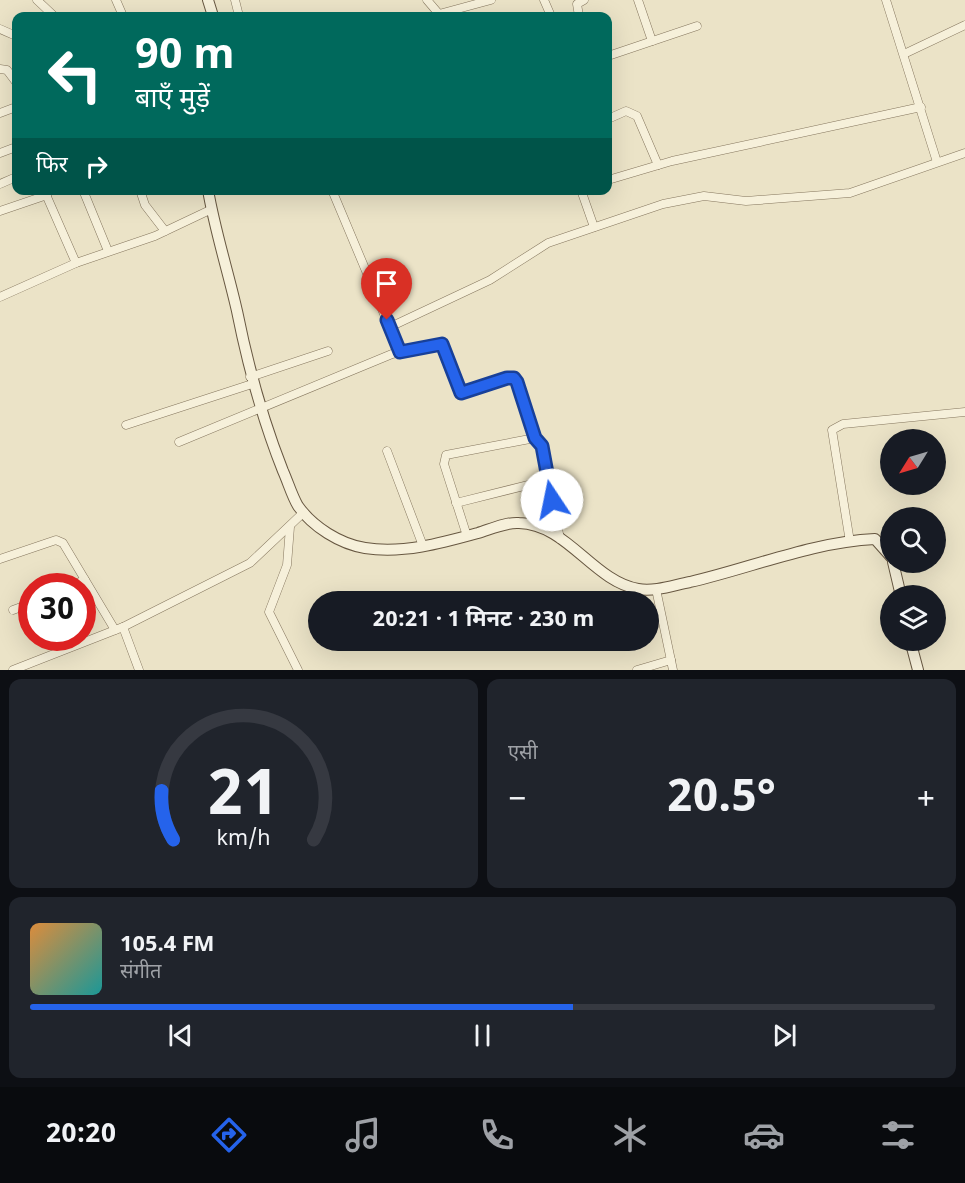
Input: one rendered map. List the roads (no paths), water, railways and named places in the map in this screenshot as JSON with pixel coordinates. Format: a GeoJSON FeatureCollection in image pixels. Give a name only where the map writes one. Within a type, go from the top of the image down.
{"type":"FeatureCollection","features":[{"type":"Feature","properties":{"kind":"street"},"geometry":{"type":"LineString","coordinates":[[37,0],[50,12]]}},
{"type":"Feature","properties":{"kind":"street"},"geometry":{"type":"LineString","coordinates":[[427,0],[437,12]]}},
{"type":"Feature","properties":{"kind":"street"},"geometry":{"type":"LineString","coordinates":[[446,12],[491,0]]}},
{"type":"Feature","properties":{"kind":"street"},"geometry":{"type":"LineString","coordinates":[[578,12],[577,4],[584,0]]}},
{"type":"Feature","properties":{"kind":"street"},"geometry":{"type":"LineString","coordinates":[[638,0],[652,41]]}},
{"type":"Feature","properties":{"kind":"street"},"geometry":{"type":"LineString","coordinates":[[886,0],[937,162]]}},
{"type":"Feature","properties":{"kind":"street"},"geometry":{"type":"LineString","coordinates":[[904,54],[965,25]]}},
{"type":"Feature","properties":{"kind":"street"},"geometry":{"type":"LineString","coordinates":[[612,55],[697,26]]}},
{"type":"Feature","properties":{"kind":"street"},"geometry":{"type":"LineString","coordinates":[[0,69],[7,70],[12,77]]}},
{"type":"Feature","properties":{"kind":"street"},"geometry":{"type":"LineString","coordinates":[[612,179],[658,165],[921,107]]}},
{"type":"Feature","properties":{"kind":"street"},"geometry":{"type":"LineString","coordinates":[[612,117],[626,111],[637,116],[658,165]]}},
{"type":"Feature","properties":{"kind":"street"},"geometry":{"type":"LineString","coordinates":[[390,327],[490,280],[548,243],[693,196],[746,201],[860,191],[965,153]]}},
{"type":"Feature","properties":{"kind":"street"},"geometry":{"type":"LineString","coordinates":[[0,212],[40,195]]}},
{"type":"Feature","properties":{"kind":"street"},"geometry":{"type":"LineString","coordinates":[[46,195],[76,263]]}},
{"type":"Feature","properties":{"kind":"street"},"geometry":{"type":"LineString","coordinates":[[85,195],[108,251]]}},
{"type":"Feature","properties":{"kind":"street"},"geometry":{"type":"LineString","coordinates":[[142,195],[145,205],[165,231]]}},
{"type":"Feature","properties":{"kind":"street"},"geometry":{"type":"LineString","coordinates":[[209,195],[251,380],[297,504],[304,512],[326,531],[364,548],[384,550],[423,546],[518,523],[534,525],[560,539],[622,584],[647,591]]}},
{"type":"Feature","properties":{"kind":"street"},"geometry":{"type":"LineString","coordinates":[[334,195],[400,352]]}},
{"type":"Feature","properties":{"kind":"street"},"geometry":{"type":"LineString","coordinates":[[583,195],[594,227]]}},
{"type":"Feature","properties":{"kind":"street"},"geometry":{"type":"LineString","coordinates":[[0,297],[76,263],[165,231],[212,209]]}},
{"type":"Feature","properties":{"kind":"street"},"geometry":{"type":"LineString","coordinates":[[179,442],[400,352],[442,344],[461,393],[514,378],[520,386],[535,438],[542,446],[560,539]]}},
{"type":"Feature","properties":{"kind":"street"},"geometry":{"type":"LineString","coordinates":[[126,425],[328,351]]}},
{"type":"Feature","properties":{"kind":"street"},"geometry":{"type":"LineString","coordinates":[[850,542],[832,430],[843,424],[965,412]]}},
{"type":"Feature","properties":{"kind":"street"},"geometry":{"type":"LineString","coordinates":[[467,536],[444,464],[446,454],[535,438]]}},
{"type":"Feature","properties":{"kind":"street"},"geometry":{"type":"LineString","coordinates":[[387,451],[423,546]]}},
{"type":"Feature","properties":{"kind":"street"},"geometry":{"type":"LineString","coordinates":[[456,503],[548,480]]}},
{"type":"Feature","properties":{"kind":"street"},"geometry":{"type":"LineString","coordinates":[[13,670],[119,628],[263,554],[291,531],[304,512]]}},
{"type":"Feature","properties":{"kind":"street"},"geometry":{"type":"LineString","coordinates":[[291,531],[290,550],[269,612],[298,670]]}},
{"type":"Feature","properties":{"kind":"street"},"geometry":{"type":"LineString","coordinates":[[659,594],[850,542],[875,539],[880,545]]}},
{"type":"Feature","properties":{"kind":"street"},"geometry":{"type":"LineString","coordinates":[[0,559],[56,540],[63,543],[81,573]]}},
{"type":"Feature","properties":{"kind":"street"},"geometry":{"type":"LineString","coordinates":[[96,596],[119,628],[139,670]]}},
{"type":"Feature","properties":{"kind":"street"},"geometry":{"type":"LineString","coordinates":[[659,599],[673,670]]}},
{"type":"Feature","properties":{"kind":"street"},"geometry":{"type":"LineString","coordinates":[[13,610],[18,608]]}},
{"type":"Feature","properties":{"kind":"street"},"geometry":{"type":"LineString","coordinates":[[913,651],[918,670]]}},
{"type":"Feature","properties":{"kind":"street"},"geometry":{"type":"LineString","coordinates":[[637,670],[671,660]]}}]}
